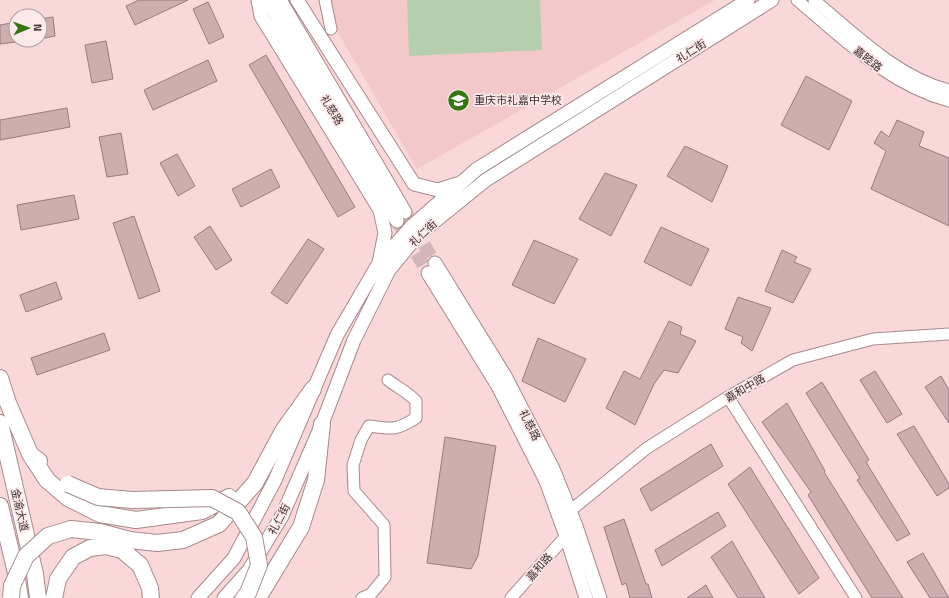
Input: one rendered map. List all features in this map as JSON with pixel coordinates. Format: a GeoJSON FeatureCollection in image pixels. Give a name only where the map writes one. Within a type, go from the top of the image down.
{"type":"FeatureCollection","features":[{"type":"Feature","properties":{"kind":"highway"},"geometry":{"type":"LineString","coordinates":[[0,378],[8,403],[30,454],[47,480],[68,498],[100,514],[136,520],[202,510],[255,483]]}},
{"type":"Feature","properties":{"kind":"highway"},"geometry":{"type":"LineString","coordinates":[[10,598],[12,586],[26,556],[48,536],[72,529],[100,532],[130,540],[156,543],[183,540],[219,524],[255,483],[283,431],[313,389]]}},
{"type":"Feature","properties":{"kind":"highway","name":"金渝大道"},"geometry":{"type":"LineString","coordinates":[[0,423],[35,574],[38,598]]}},
{"type":"Feature","properties":{"kind":"highway"},"geometry":{"type":"LineString","coordinates":[[258,598],[301,527],[316,480],[322,424]]}},
{"type":"Feature","properties":{"kind":"highway"},"geometry":{"type":"LineString","coordinates":[[30,454],[68,484],[98,497],[132,500],[212,498],[238,512],[254,537],[259,565],[248,593],[244,598]]}},
{"type":"Feature","properties":{"kind":"highway","name":"金渝大道"},"geometry":{"type":"LineString","coordinates":[[0,506],[16,573],[20,598]]}},
{"type":"Feature","properties":{"kind":"highway"},"geometry":{"type":"LineString","coordinates":[[54,598],[58,579],[74,558],[90,548],[106,546],[122,550],[140,565],[150,588],[151,598]]}},
{"type":"Feature","properties":{"kind":"main road"},"geometry":{"type":"LineString","coordinates":[[258,0],[261,16],[380,210],[385,233],[379,263]]}},
{"type":"Feature","properties":{"kind":"main road","name":"礼慈路"},"geometry":{"type":"LineString","coordinates":[[267,0],[401,216],[280,0]]}},
{"type":"Feature","properties":{"kind":"main road"},"geometry":{"type":"LineString","coordinates":[[297,0],[414,184],[438,190],[461,183]]}},
{"type":"Feature","properties":{"kind":"main road","name":"礼仁街"},"geometry":{"type":"LineString","coordinates":[[198,598],[234,558],[275,480],[337,335],[379,263],[411,227],[477,169],[748,0]]}},
{"type":"Feature","properties":{"kind":"main road","name":"礼仁街"},"geometry":{"type":"LineString","coordinates":[[224,598],[249,570],[282,516],[322,424],[354,340],[389,270],[418,235],[486,180],[772,0]]}},
{"type":"Feature","properties":{"kind":"main road","name":"礼慈路"},"geometry":{"type":"LineString","coordinates":[[586,598],[546,481],[498,386],[432,268],[505,376],[553,468],[570,511],[600,598]]}},
{"type":"Feature","properties":{"kind":"street"},"geometry":{"type":"LineString","coordinates":[[324,0],[331,29]]}},
{"type":"Feature","properties":{"kind":"street","name":"嘉睦路"},"geometry":{"type":"LineString","coordinates":[[797,0],[872,63],[894,78],[918,91],[949,101]]}},
{"type":"Feature","properties":{"kind":"street","name":"嘉睦路"},"geometry":{"type":"LineString","coordinates":[[814,0],[880,54],[901,69],[923,81],[949,90]]}},
{"type":"Feature","properties":{"kind":"street","name":"嘉和中路"},"geometry":{"type":"LineString","coordinates":[[570,511],[647,448],[728,397],[793,360],[873,339],[949,334]]}},
{"type":"Feature","properties":{"kind":"street"},"geometry":{"type":"LineString","coordinates":[[362,598],[371,594],[384,577],[384,525],[354,491],[353,464],[369,426],[393,429],[416,418],[416,401],[388,380]]}},
{"type":"Feature","properties":{"kind":"street"},"geometry":{"type":"LineString","coordinates":[[728,397],[856,598]]}},
{"type":"Feature","properties":{"kind":"street","name":"嘉和路"},"geometry":{"type":"LineString","coordinates":[[511,598],[566,536]]}},
{"type":"Feature","properties":{"kind":"shaded area","name":"重庆市礼嘉中学校"},"geometry":{"type":"Polygon","coordinates":[[[331,0],[715,0],[417,169],[337,31],[331,0]]]}},
{"type":"Feature","properties":{"kind":"green space"},"geometry":{"type":"Polygon","coordinates":[[[407,0],[540,0],[542,50],[409,56],[407,0]]]}},
{"type":"Feature","properties":{"kind":"building"},"geometry":{"type":"Polygon","coordinates":[[[139,0],[188,0],[135,25],[126,6],[139,0]]]}},
{"type":"Feature","properties":{"kind":"building"},"geometry":{"type":"Polygon","coordinates":[[[208,2],[224,37],[209,44],[193,9],[208,2]]]}},
{"type":"Feature","properties":{"kind":"building"},"geometry":{"type":"Polygon","coordinates":[[[53,17],[55,36],[48,37],[48,18],[53,17]]]}},
{"type":"Feature","properties":{"kind":"building"},"geometry":{"type":"Polygon","coordinates":[[[8,24],[8,43],[0,44],[0,25],[8,24]]]}},
{"type":"Feature","properties":{"kind":"building"},"geometry":{"type":"Polygon","coordinates":[[[106,41],[113,79],[92,83],[85,45],[106,41]]]}},
{"type":"Feature","properties":{"kind":"building"},"geometry":{"type":"Polygon","coordinates":[[[266,55],[355,207],[338,217],[249,65],[266,55]]]}},
{"type":"Feature","properties":{"kind":"building"},"geometry":{"type":"Polygon","coordinates":[[[208,60],[217,81],[153,110],[144,90],[208,60]]]}},
{"type":"Feature","properties":{"kind":"building"},"geometry":{"type":"Polygon","coordinates":[[[806,76],[852,101],[829,150],[781,125],[806,76]]]}},
{"type":"Feature","properties":{"kind":"building"},"geometry":{"type":"Polygon","coordinates":[[[67,108],[70,127],[0,140],[0,120],[67,108]]]}},
{"type":"Feature","properties":{"kind":"building"},"geometry":{"type":"Polygon","coordinates":[[[897,120],[924,132],[919,146],[949,158],[949,226],[871,189],[886,151],[874,143],[881,131],[889,137],[897,120]]]}},
{"type":"Feature","properties":{"kind":"building"},"geometry":{"type":"Polygon","coordinates":[[[121,133],[128,174],[107,177],[99,137],[121,133]]]}},
{"type":"Feature","properties":{"kind":"building"},"geometry":{"type":"Polygon","coordinates":[[[685,146],[728,166],[712,202],[667,176],[685,146]]]}},
{"type":"Feature","properties":{"kind":"building"},"geometry":{"type":"Polygon","coordinates":[[[177,154],[195,186],[178,196],[160,163],[177,154]]]}},
{"type":"Feature","properties":{"kind":"building"},"geometry":{"type":"Polygon","coordinates":[[[271,169],[280,187],[241,207],[232,189],[271,169]]]}},
{"type":"Feature","properties":{"kind":"building"},"geometry":{"type":"Polygon","coordinates":[[[605,173],[637,185],[611,236],[579,219],[605,173]]]}},
{"type":"Feature","properties":{"kind":"building"},"geometry":{"type":"Polygon","coordinates":[[[74,195],[79,219],[21,230],[17,205],[74,195]]]}},
{"type":"Feature","properties":{"kind":"building"},"geometry":{"type":"Polygon","coordinates":[[[134,216],[160,291],[139,299],[113,223],[134,216]]]}},
{"type":"Feature","properties":{"kind":"building"},"geometry":{"type":"Polygon","coordinates":[[[210,226],[232,260],[216,270],[194,237],[210,226]]]}},
{"type":"Feature","properties":{"kind":"building"},"geometry":{"type":"Polygon","coordinates":[[[661,227],[709,249],[691,286],[644,262],[661,227]]]}},
{"type":"Feature","properties":{"kind":"building"},"geometry":{"type":"Polygon","coordinates":[[[308,239],[324,249],[287,304],[271,293],[308,239]]]}},
{"type":"Feature","properties":{"kind":"building"},"geometry":{"type":"Polygon","coordinates":[[[534,240],[578,259],[554,304],[512,285],[534,240]]]}},
{"type":"Feature","properties":{"kind":"building"},"geometry":{"type":"Polygon","coordinates":[[[782,250],[797,257],[794,262],[811,269],[793,303],[765,291],[782,250]]]}},
{"type":"Feature","properties":{"kind":"building"},"geometry":{"type":"Polygon","coordinates":[[[56,282],[62,299],[26,312],[20,295],[56,282]]]}},
{"type":"Feature","properties":{"kind":"building"},"geometry":{"type":"Polygon","coordinates":[[[738,297],[771,308],[752,351],[741,343],[743,337],[725,329],[738,297]]]}},
{"type":"Feature","properties":{"kind":"building"},"geometry":{"type":"Polygon","coordinates":[[[669,321],[682,327],[680,334],[696,341],[678,373],[664,370],[654,384],[635,425],[606,408],[624,371],[640,379],[669,321]]]}},
{"type":"Feature","properties":{"kind":"building"},"geometry":{"type":"Polygon","coordinates":[[[104,333],[110,350],[37,375],[31,358],[104,333]]]}},
{"type":"Feature","properties":{"kind":"building"},"geometry":{"type":"Polygon","coordinates":[[[538,338],[586,359],[565,402],[522,381],[538,338]]]}},
{"type":"Feature","properties":{"kind":"building"},"geometry":{"type":"Polygon","coordinates":[[[875,371],[902,414],[887,423],[860,380],[875,371]]]}},
{"type":"Feature","properties":{"kind":"building"},"geometry":{"type":"Polygon","coordinates":[[[941,376],[949,390],[949,423],[925,387],[941,376]]]}},
{"type":"Feature","properties":{"kind":"building"},"geometry":{"type":"Polygon","coordinates":[[[822,382],[869,460],[866,462],[910,534],[897,541],[857,480],[860,478],[806,393],[822,382]]]}},
{"type":"Feature","properties":{"kind":"building"},"geometry":{"type":"Polygon","coordinates":[[[787,403],[825,471],[824,472],[903,598],[872,598],[808,495],[811,492],[762,422],[787,403]]]}},
{"type":"Feature","properties":{"kind":"building"},"geometry":{"type":"Polygon","coordinates":[[[914,426],[949,484],[949,488],[937,496],[897,434],[914,426]]]}},
{"type":"Feature","properties":{"kind":"building"},"geometry":{"type":"Polygon","coordinates":[[[445,437],[496,446],[478,556],[471,569],[427,563],[445,437]]]}},
{"type":"Feature","properties":{"kind":"building"},"geometry":{"type":"Polygon","coordinates":[[[711,444],[723,466],[651,511],[640,489],[711,444]]]}},
{"type":"Feature","properties":{"kind":"building"},"geometry":{"type":"Polygon","coordinates":[[[750,467],[819,578],[799,594],[728,484],[750,467]]]}},
{"type":"Feature","properties":{"kind":"building"},"geometry":{"type":"Polygon","coordinates":[[[718,512],[726,526],[662,566],[655,550],[718,512]]]}},
{"type":"Feature","properties":{"kind":"building"},"geometry":{"type":"Polygon","coordinates":[[[624,519],[652,598],[630,598],[626,583],[622,585],[604,527],[624,519]]]}},
{"type":"Feature","properties":{"kind":"building"},"geometry":{"type":"Polygon","coordinates":[[[732,541],[765,598],[738,598],[711,557],[732,541]]]}},
{"type":"Feature","properties":{"kind":"building"},"geometry":{"type":"Polygon","coordinates":[[[923,553],[949,598],[930,598],[907,562],[923,553]]]}},
{"type":"Feature","properties":{"kind":"building"},"geometry":{"type":"Polygon","coordinates":[[[706,585],[713,598],[687,598],[706,585]]]}},
{"type":"Feature","properties":{"kind":"tunnel"},"geometry":{"type":"LineString","coordinates":[[405,212],[435,263]]}},
{"type":"Feature","properties":{"kind":"tunnel"},"geometry":{"type":"LineString","coordinates":[[397,221],[428,273]]}},
{"type":"Feature","properties":{"kind":"place","name":"重庆市礼嘉中学校"},"geometry":{"type":"Point","coordinates":[458,100]}}]}
